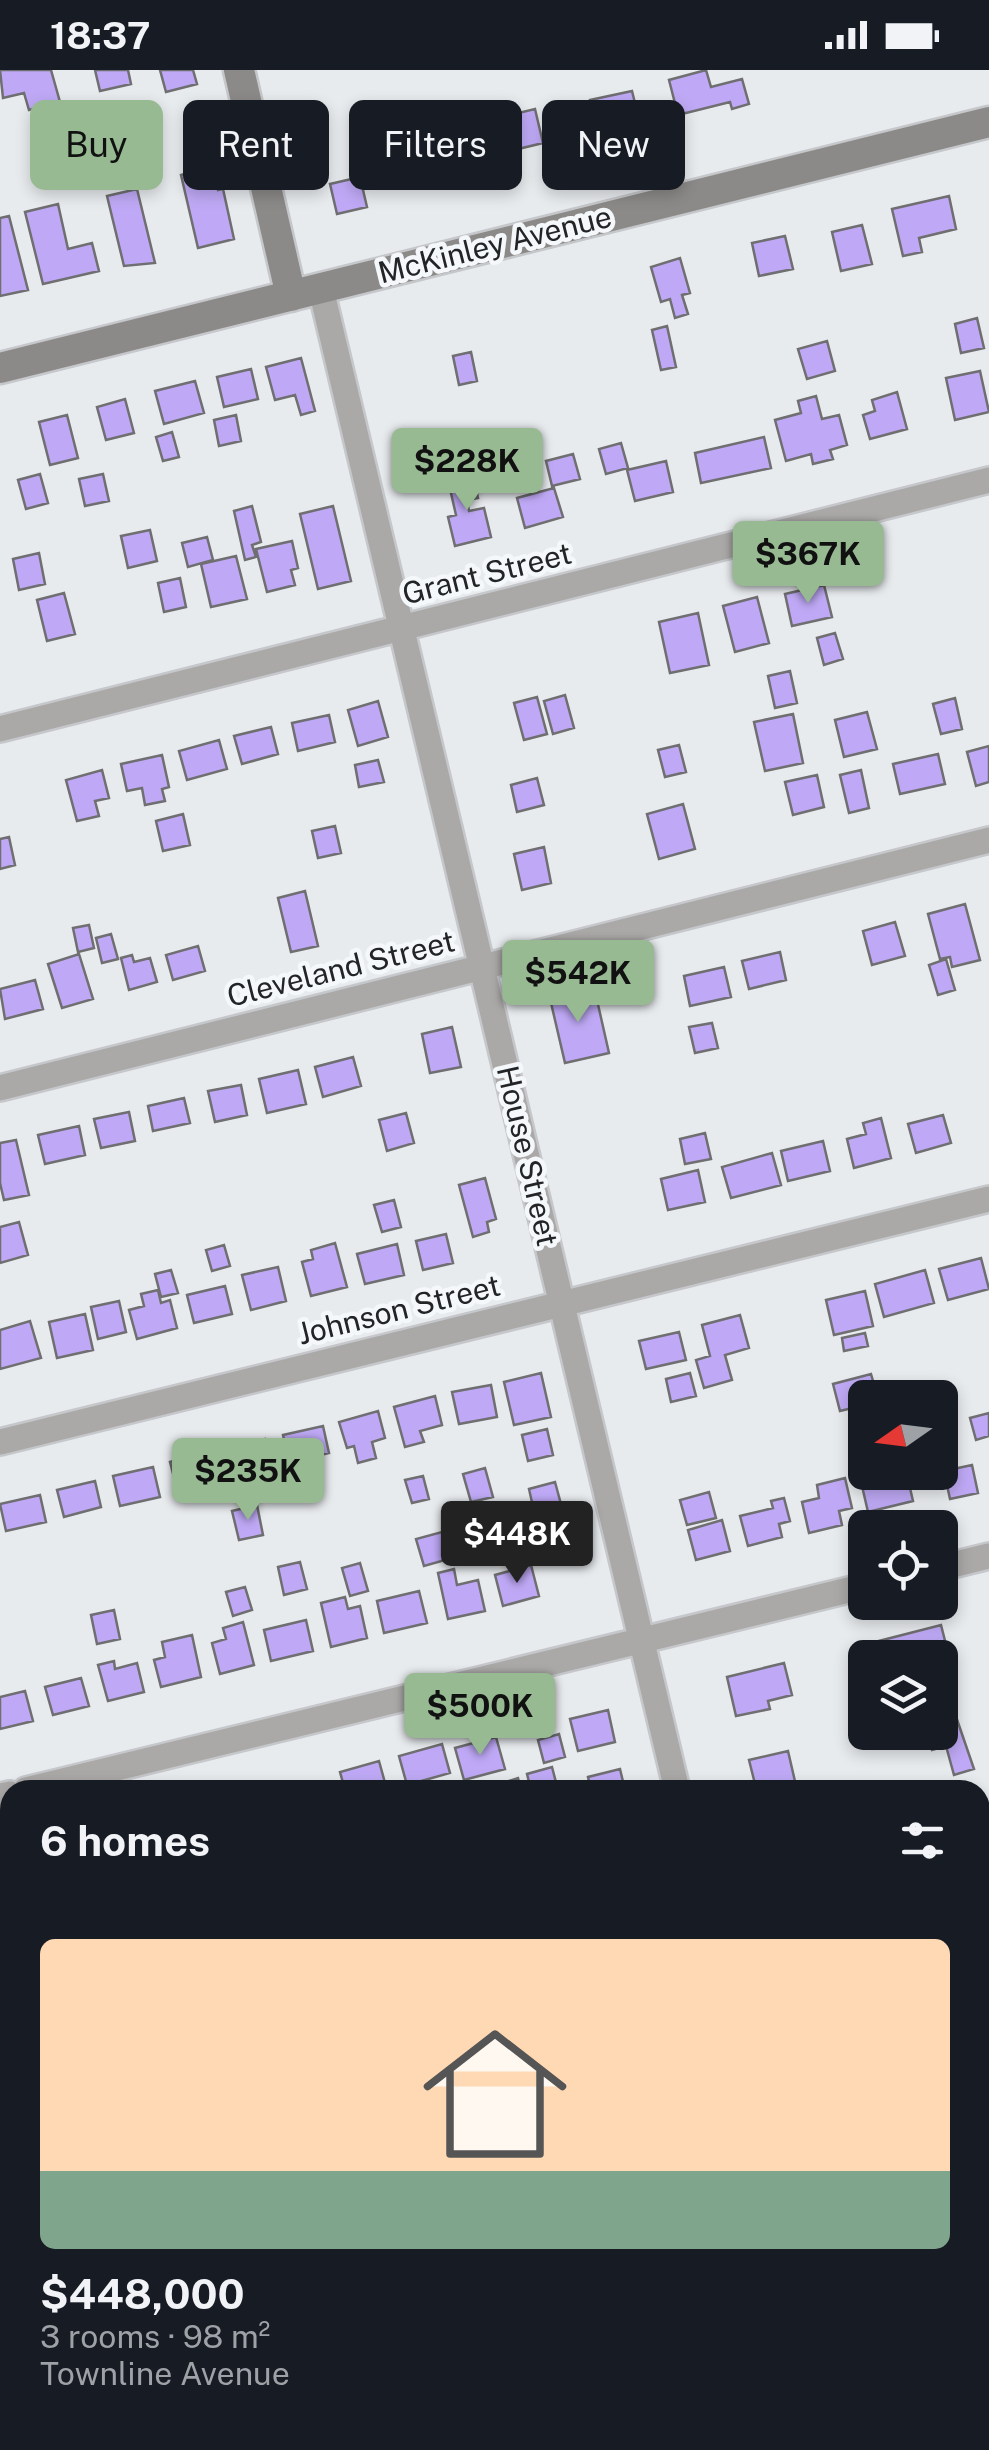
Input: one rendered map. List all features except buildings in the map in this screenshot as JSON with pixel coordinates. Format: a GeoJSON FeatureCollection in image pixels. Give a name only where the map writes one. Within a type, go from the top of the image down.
{"type":"FeatureCollection","features":[{"type":"Feature","properties":{"kind":"street"},"geometry":{"type":"LineString","coordinates":[[239,70],[291,296]]}},
{"type":"Feature","properties":{"kind":"street","name":"McKinley Avenue"},"geometry":{"type":"LineString","coordinates":[[0,368],[989,122]]}},
{"type":"Feature","properties":{"kind":"street","name":"House Street"},"geometry":{"type":"LineString","coordinates":[[321,288],[675,1780]]}},
{"type":"Feature","properties":{"kind":"street","name":"Grant Street"},"geometry":{"type":"LineString","coordinates":[[0,729],[989,480]]}},
{"type":"Feature","properties":{"kind":"street","name":"Cleveland Street"},"geometry":{"type":"LineString","coordinates":[[0,1088],[989,840]]}},
{"type":"Feature","properties":{"kind":"street","name":"Johnson Street"},"geometry":{"type":"LineString","coordinates":[[0,1442],[989,1199]]}},
{"type":"Feature","properties":{"kind":"street"},"geometry":{"type":"LineString","coordinates":[[958,1564],[989,1556]]}},
{"type":"Feature","properties":{"kind":"street"},"geometry":{"type":"LineString","coordinates":[[67,1780],[848,1590]]}}]}
